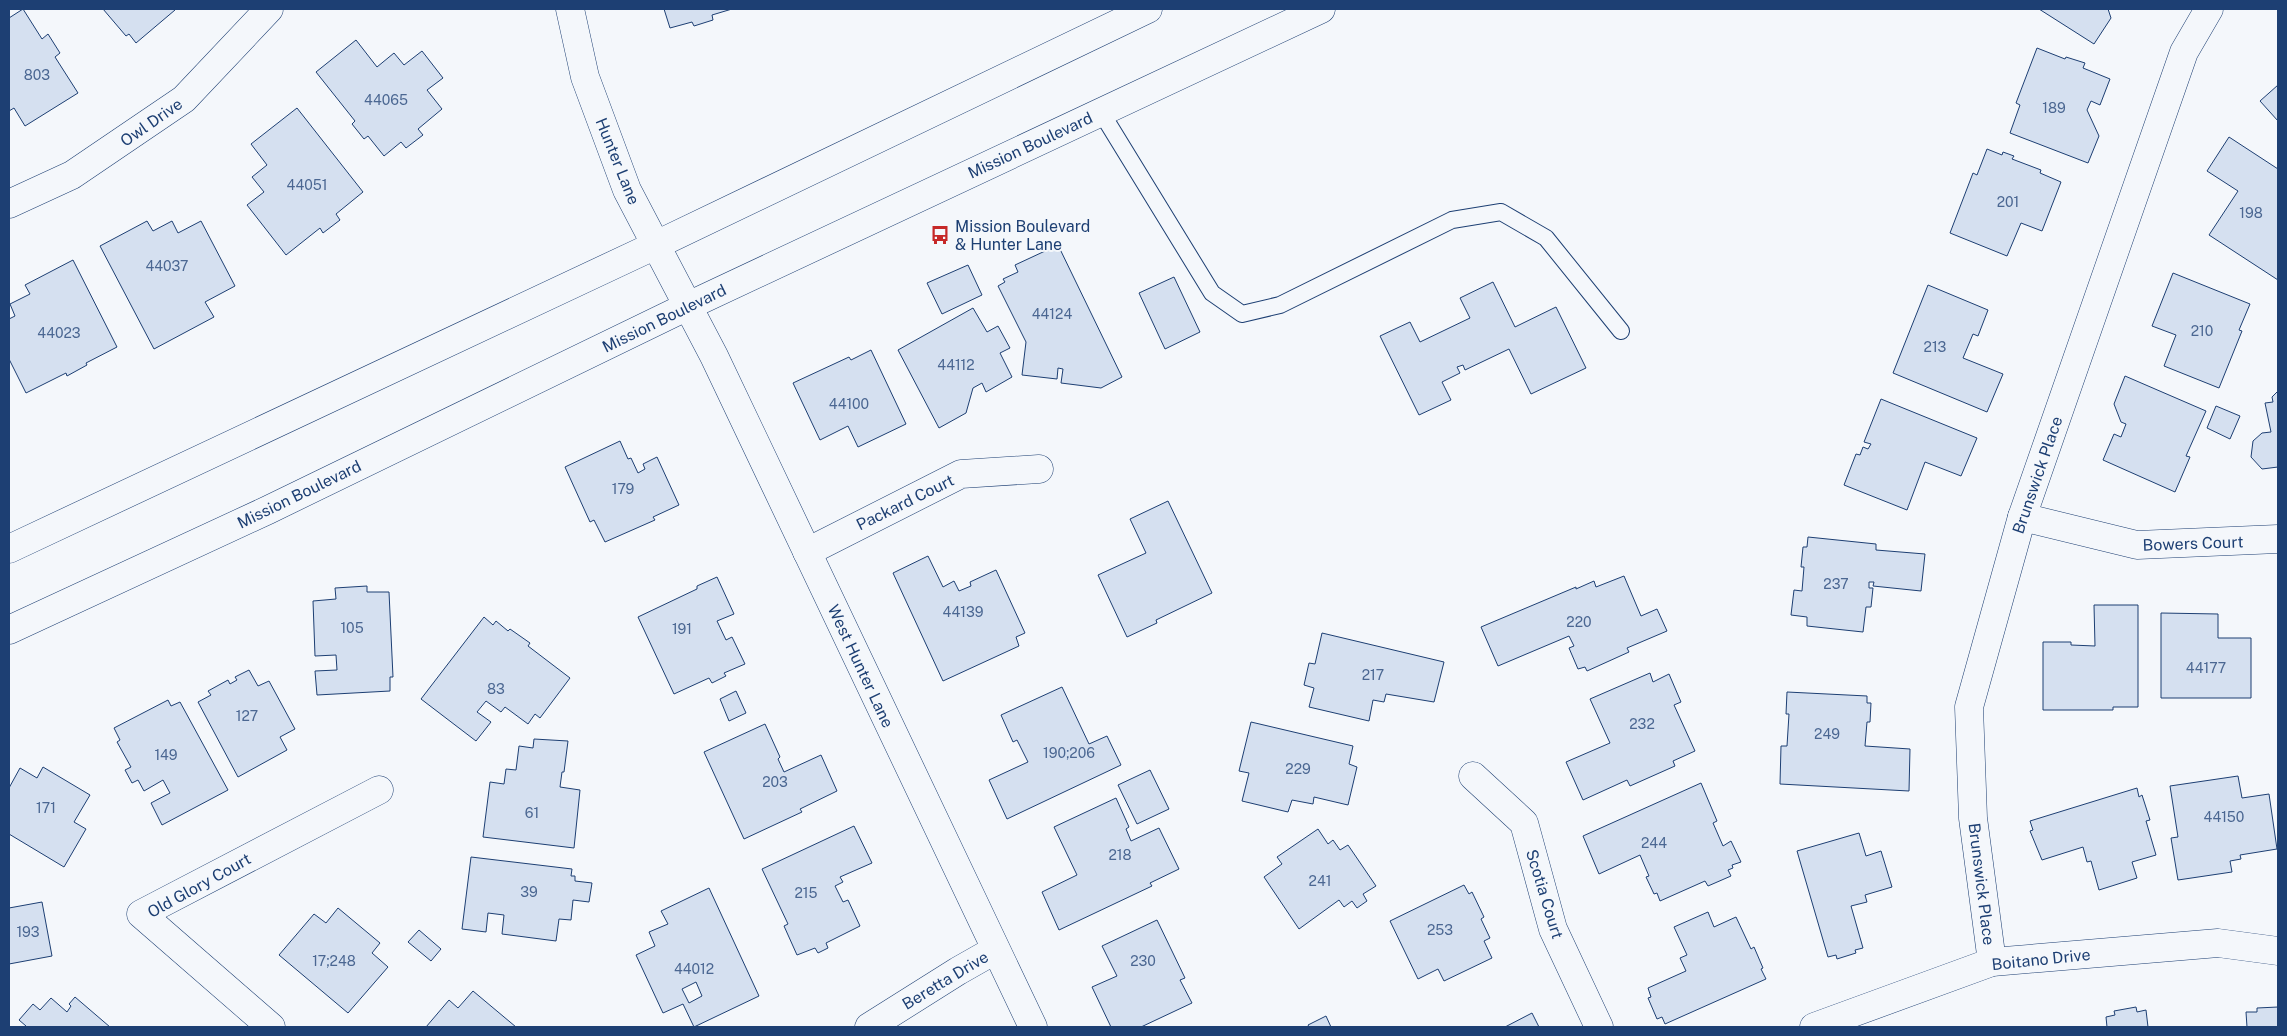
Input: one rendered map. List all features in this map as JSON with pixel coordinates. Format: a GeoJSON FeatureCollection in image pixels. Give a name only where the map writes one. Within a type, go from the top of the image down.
{"type":"FeatureCollection","features":[{"type":"Feature","properties":{"kind":"street","name":"Owl Drive"},"geometry":{"type":"LineString","coordinates":[[9,204],[72,175],[184,99],[269,9]]}},
{"type":"Feature","properties":{"kind":"street","name":"Hunter Lane"},"geometry":{"type":"LineString","coordinates":[[570,9],[585,77],[627,190],[688,306]]}},
{"type":"Feature","properties":{"kind":"street"},"geometry":{"type":"LineString","coordinates":[[9,549],[656,244],[1148,9]]}},
{"type":"Feature","properties":{"kind":"street","name":"Mission Boulevard"},"geometry":{"type":"LineString","coordinates":[[9,630],[268,510],[688,306],[1321,9]]}},
{"type":"Feature","properties":{"kind":"street","name":"Brunswick Place"},"geometry":{"type":"LineString","coordinates":[[1992,962],[1973,818],[1969,706],[2022,517],[2184,52],[2210,9]]}},
{"type":"Feature","properties":{"kind":"street","name":"West Hunter Lane"},"geometry":{"type":"LineString","coordinates":[[688,306],[714,356],[1033,1027]]}},
{"type":"Feature","properties":{"kind":"street","name":"Packard Court"},"geometry":{"type":"LineString","coordinates":[[807,552],[962,474],[1039,469]]}},
{"type":"Feature","properties":{"kind":"street","name":"Bowers Court"},"geometry":{"type":"LineString","coordinates":[[2022,517],[2137,545],[2278,539]]}},
{"type":"Feature","properties":{"kind":"street","name":"Scotia Court"},"geometry":{"type":"LineString","coordinates":[[1473,776],[1524,823],[1553,929],[1599,1027]]}},
{"type":"Feature","properties":{"kind":"street","name":"Old Glory Court"},"geometry":{"type":"LineString","coordinates":[[271,1027],[141,914],[379,790]]}},
{"type":"Feature","properties":{"kind":"street","name":"Boitano Drive"},"geometry":{"type":"LineString","coordinates":[[1814,1027],[1992,962],[2218,943],[2278,951]]}},
{"type":"Feature","properties":{"kind":"street","name":"Beretta Drive"},"geometry":{"type":"LineString","coordinates":[[869,1027],[958,971],[996,950]]}},
{"type":"Feature","properties":{"kind":"lane"},"geometry":{"type":"LineString","coordinates":[[1100,112],[1212,293],[1242,314],[1280,305],[1452,220],[1501,212],[1546,238],[1621,331]]}},
{"type":"Feature","properties":{"kind":"building"},"geometry":{"type":"Polygon","coordinates":[[[23,9],[42,39],[48,34],[60,53],[55,57],[78,93],[25,126],[14,108],[9,111],[9,18],[23,9]]]}},
{"type":"Feature","properties":{"kind":"building"},"geometry":{"type":"Polygon","coordinates":[[[103,9],[175,10],[136,43],[129,34],[126,36],[103,9]]]}},
{"type":"Feature","properties":{"kind":"building"},"geometry":{"type":"Polygon","coordinates":[[[664,9],[732,9],[712,15],[713,20],[694,26],[692,22],[670,28],[664,9]]]}},
{"type":"Feature","properties":{"kind":"building"},"geometry":{"type":"Polygon","coordinates":[[[2039,9],[2108,9],[2111,18],[2094,44],[2039,9]]]}},
{"type":"Feature","properties":{"kind":"building"},"geometry":{"type":"Polygon","coordinates":[[[356,40],[377,67],[394,53],[404,65],[422,51],[443,78],[427,90],[442,109],[418,129],[423,135],[406,148],[401,142],[384,156],[368,136],[364,139],[352,124],[355,121],[316,72],[356,40]]]}},
{"type":"Feature","properties":{"kind":"building"},"geometry":{"type":"Polygon","coordinates":[[[2037,48],[2065,59],[2066,57],[2085,63],[2083,68],[2110,79],[2100,105],[2091,101],[2087,110],[2099,136],[2088,163],[2010,133],[2020,105],[2016,103],[2037,48]]]}},
{"type":"Feature","properties":{"kind":"building"},"geometry":{"type":"Polygon","coordinates":[[[2278,85],[2278,121],[2260,101],[2278,85]]]}},
{"type":"Feature","properties":{"kind":"building"},"geometry":{"type":"Polygon","coordinates":[[[297,108],[363,192],[336,214],[340,220],[323,233],[320,228],[286,255],[247,205],[264,192],[252,177],[267,165],[251,144],[297,108]]]}},
{"type":"Feature","properties":{"kind":"building"},"geometry":{"type":"Polygon","coordinates":[[[2229,137],[2278,169],[2278,280],[2209,235],[2238,191],[2207,171],[2229,137]]]}},
{"type":"Feature","properties":{"kind":"building"},"geometry":{"type":"Polygon","coordinates":[[[1987,149],[2002,155],[2003,152],[2014,156],[2012,159],[2041,170],[2040,173],[2061,182],[2042,231],[2021,223],[2007,256],[1950,233],[1973,173],[1977,175],[1987,149]]]}},
{"type":"Feature","properties":{"kind":"building"},"geometry":{"type":"Polygon","coordinates":[[[147,221],[153,231],[172,221],[178,233],[201,221],[235,286],[205,302],[214,317],[154,349],[100,246],[147,221]]]}},
{"type":"Feature","properties":{"kind":"building"},"geometry":{"type":"Polygon","coordinates":[[[1058,245],[1122,377],[1101,388],[1061,383],[1063,369],[1058,368],[1057,379],[1022,375],[1026,342],[998,286],[1005,282],[1003,279],[1018,272],[1015,265],[1058,245]]]}},
{"type":"Feature","properties":{"kind":"building"},"geometry":{"type":"Polygon","coordinates":[[[73,260],[117,347],[86,363],[87,365],[67,376],[66,373],[26,393],[9,359],[9,319],[15,316],[10,304],[30,294],[25,285],[73,260]]]}},
{"type":"Feature","properties":{"kind":"building"},"geometry":{"type":"Polygon","coordinates":[[[968,265],[982,295],[942,314],[927,283],[968,265]]]}},
{"type":"Feature","properties":{"kind":"building"},"geometry":{"type":"Polygon","coordinates":[[[2173,273],[2250,304],[2239,330],[2242,331],[2219,388],[2164,366],[2176,335],[2152,326],[2173,273]]]}},
{"type":"Feature","properties":{"kind":"building"},"geometry":{"type":"Polygon","coordinates":[[[1174,277],[1200,332],[1165,349],[1139,293],[1174,277]]]}},
{"type":"Feature","properties":{"kind":"building"},"geometry":{"type":"Polygon","coordinates":[[[1493,282],[1515,327],[1556,307],[1586,368],[1531,394],[1509,349],[1465,370],[1463,365],[1457,367],[1460,373],[1442,382],[1451,400],[1419,415],[1380,336],[1410,322],[1420,342],[1470,318],[1460,298],[1493,282]]]}},
{"type":"Feature","properties":{"kind":"building"},"geometry":{"type":"Polygon","coordinates":[[[1928,285],[1988,310],[1978,336],[1973,334],[1963,358],[2003,374],[1987,412],[1893,373],[1928,285]]]}},
{"type":"Feature","properties":{"kind":"building"},"geometry":{"type":"Polygon","coordinates":[[[973,308],[987,332],[998,326],[1010,348],[1000,353],[1012,377],[986,392],[982,383],[973,388],[966,413],[939,428],[898,350],[973,308]]]}},
{"type":"Feature","properties":{"kind":"building"},"geometry":{"type":"Polygon","coordinates":[[[871,350],[906,424],[858,447],[848,426],[820,440],[793,383],[849,357],[851,360],[871,350]]]}},
{"type":"Feature","properties":{"kind":"building"},"geometry":{"type":"Polygon","coordinates":[[[2125,376],[2206,411],[2186,456],[2190,457],[2175,492],[2103,460],[2114,434],[2121,437],[2126,424],[2121,422],[2114,404],[2125,376]]]}},
{"type":"Feature","properties":{"kind":"building"},"geometry":{"type":"Polygon","coordinates":[[[2278,391],[2278,467],[2262,469],[2251,457],[2253,441],[2262,433],[2271,432],[2265,403],[2273,402],[2272,397],[2278,391]]]}},
{"type":"Feature","properties":{"kind":"building"},"geometry":{"type":"Polygon","coordinates":[[[1881,399],[1977,438],[1961,476],[1925,462],[1907,510],[1844,485],[1856,454],[1860,455],[1863,447],[1868,449],[1871,444],[1864,442],[1881,399]]]}},
{"type":"Feature","properties":{"kind":"building"},"geometry":{"type":"Polygon","coordinates":[[[2216,406],[2240,416],[2230,439],[2207,428],[2216,406]]]}},
{"type":"Feature","properties":{"kind":"building"},"geometry":{"type":"Polygon","coordinates":[[[620,441],[628,459],[631,458],[638,473],[645,469],[643,464],[657,457],[679,505],[653,517],[655,520],[605,542],[594,520],[590,522],[565,467],[620,441]]]}},
{"type":"Feature","properties":{"kind":"building"},"geometry":{"type":"Polygon","coordinates":[[[1168,501],[1212,593],[1156,620],[1157,623],[1127,637],[1098,575],[1146,553],[1130,519],[1168,501]]]}},
{"type":"Feature","properties":{"kind":"building"},"geometry":{"type":"Polygon","coordinates":[[[1808,537],[1876,544],[1876,550],[1925,554],[1921,591],[1873,586],[1874,582],[1869,582],[1869,588],[1873,588],[1871,607],[1866,607],[1863,632],[1807,626],[1807,617],[1791,615],[1794,590],[1802,591],[1804,567],[1801,567],[1803,547],[1807,547],[1808,537]]]}},
{"type":"Feature","properties":{"kind":"building"},"geometry":{"type":"Polygon","coordinates":[[[928,556],[943,587],[954,581],[959,591],[971,586],[970,582],[996,570],[1025,633],[1016,637],[1019,646],[943,681],[893,573],[928,556]]]}},
{"type":"Feature","properties":{"kind":"building"},"geometry":{"type":"Polygon","coordinates":[[[1624,576],[1641,616],[1657,609],[1667,631],[1627,648],[1629,652],[1587,671],[1585,667],[1578,669],[1569,648],[1574,646],[1569,636],[1498,666],[1481,627],[1576,587],[1576,589],[1594,581],[1596,587],[1624,576]]]}},
{"type":"Feature","properties":{"kind":"building"},"geometry":{"type":"Polygon","coordinates":[[[717,577],[734,614],[717,621],[726,640],[732,637],[745,664],[724,673],[726,676],[712,683],[709,678],[674,694],[638,617],[697,589],[697,586],[717,577]]]}},
{"type":"Feature","properties":{"kind":"building"},"geometry":{"type":"Polygon","coordinates":[[[367,586],[367,592],[389,592],[393,677],[390,677],[390,691],[317,695],[315,671],[337,670],[336,655],[315,656],[313,601],[336,599],[335,588],[367,586]]]}},
{"type":"Feature","properties":{"kind":"building"},"geometry":{"type":"Polygon","coordinates":[[[2094,605],[2138,605],[2138,707],[2113,707],[2113,710],[2043,710],[2043,642],[2071,642],[2071,645],[2095,646],[2094,605]]]}},
{"type":"Feature","properties":{"kind":"building"},"geometry":{"type":"Polygon","coordinates":[[[2161,613],[2218,614],[2218,638],[2251,638],[2251,698],[2161,698],[2161,613]]]}},
{"type":"Feature","properties":{"kind":"building"},"geometry":{"type":"Polygon","coordinates":[[[484,617],[493,625],[496,621],[508,631],[510,629],[530,643],[528,646],[570,678],[540,718],[535,714],[528,724],[505,707],[501,712],[486,701],[477,712],[491,722],[476,741],[421,699],[484,617]]]}},
{"type":"Feature","properties":{"kind":"building"},"geometry":{"type":"Polygon","coordinates":[[[1322,633],[1444,662],[1434,702],[1386,694],[1384,702],[1373,700],[1369,721],[1309,707],[1314,688],[1304,685],[1309,663],[1315,664],[1322,633]]]}},
{"type":"Feature","properties":{"kind":"building"},"geometry":{"type":"Polygon","coordinates":[[[249,670],[258,686],[269,681],[295,729],[280,737],[287,750],[238,777],[198,702],[211,695],[208,691],[228,680],[230,684],[237,680],[235,677],[249,670]]]}},
{"type":"Feature","properties":{"kind":"building"},"geometry":{"type":"Polygon","coordinates":[[[1650,673],[1653,682],[1669,674],[1681,702],[1674,705],[1695,751],[1673,761],[1675,766],[1630,786],[1627,780],[1583,800],[1566,762],[1610,743],[1590,699],[1650,673]]]}},
{"type":"Feature","properties":{"kind":"building"},"geometry":{"type":"Polygon","coordinates":[[[1062,687],[1089,744],[1107,736],[1121,765],[1007,819],[989,780],[1028,762],[1017,740],[1013,742],[1001,715],[1062,687]]]}},
{"type":"Feature","properties":{"kind":"building"},"geometry":{"type":"Polygon","coordinates":[[[736,691],[746,713],[729,721],[720,699],[736,691]]]}},
{"type":"Feature","properties":{"kind":"building"},"geometry":{"type":"Polygon","coordinates":[[[1787,692],[1867,696],[1867,703],[1871,703],[1870,722],[1867,722],[1865,746],[1910,749],[1909,791],[1780,784],[1781,746],[1787,746],[1789,714],[1786,714],[1787,692]]]}},
{"type":"Feature","properties":{"kind":"building"},"geometry":{"type":"Polygon","coordinates":[[[168,700],[171,706],[180,702],[228,790],[162,825],[151,803],[170,793],[163,780],[144,791],[138,780],[132,783],[125,770],[131,767],[117,742],[120,740],[114,728],[168,700]]]}},
{"type":"Feature","properties":{"kind":"building"},"geometry":{"type":"Polygon","coordinates":[[[1251,722],[1353,746],[1349,764],[1357,767],[1348,805],[1314,797],[1313,804],[1292,800],[1288,812],[1242,801],[1249,773],[1239,771],[1251,722]]]}},
{"type":"Feature","properties":{"kind":"building"},"geometry":{"type":"Polygon","coordinates":[[[765,724],[780,757],[778,759],[784,772],[821,755],[837,791],[800,809],[802,812],[744,839],[704,752],[765,724]]]}},
{"type":"Feature","properties":{"kind":"building"},"geometry":{"type":"Polygon","coordinates":[[[534,739],[568,741],[560,787],[580,790],[574,848],[483,837],[490,782],[504,784],[506,769],[516,770],[519,746],[533,748],[534,739]]]}},
{"type":"Feature","properties":{"kind":"building"},"geometry":{"type":"Polygon","coordinates":[[[43,767],[90,795],[74,822],[86,829],[64,867],[9,834],[9,788],[20,768],[37,778],[43,767]]]}},
{"type":"Feature","properties":{"kind":"building"},"geometry":{"type":"Polygon","coordinates":[[[1150,770],[1169,809],[1137,824],[1118,785],[1150,770]]]}},
{"type":"Feature","properties":{"kind":"building"},"geometry":{"type":"Polygon","coordinates":[[[2238,776],[2242,798],[2269,794],[2277,849],[2240,855],[2241,859],[2230,861],[2232,872],[2178,880],[2171,838],[2178,837],[2170,786],[2238,776]]]}},
{"type":"Feature","properties":{"kind":"building"},"geometry":{"type":"Polygon","coordinates":[[[1701,783],[1717,821],[1713,823],[1723,846],[1731,841],[1741,862],[1732,865],[1733,868],[1728,870],[1731,876],[1708,886],[1705,881],[1660,901],[1657,893],[1654,894],[1646,877],[1649,876],[1640,855],[1599,874],[1583,836],[1701,783]]]}},
{"type":"Feature","properties":{"kind":"building"},"geometry":{"type":"Polygon","coordinates":[[[2137,788],[2139,797],[2142,795],[2150,820],[2146,821],[2156,855],[2132,862],[2137,878],[2099,890],[2091,861],[2087,862],[2083,847],[2042,860],[2030,831],[2033,830],[2030,821],[2137,788]]]}},
{"type":"Feature","properties":{"kind":"building"},"geometry":{"type":"Polygon","coordinates":[[[1116,798],[1129,827],[1126,829],[1131,841],[1159,828],[1179,869],[1150,883],[1152,886],[1059,930],[1042,892],[1077,875],[1054,827],[1116,798]]]}},
{"type":"Feature","properties":{"kind":"building"},"geometry":{"type":"Polygon","coordinates":[[[854,826],[872,863],[840,877],[843,882],[835,886],[843,902],[848,900],[860,926],[826,943],[828,948],[818,953],[815,948],[797,955],[784,926],[788,924],[762,869],[854,826]]]}},
{"type":"Feature","properties":{"kind":"building"},"geometry":{"type":"Polygon","coordinates":[[[1318,829],[1328,844],[1333,840],[1340,850],[1348,845],[1376,886],[1363,894],[1367,901],[1357,908],[1352,901],[1344,907],[1339,900],[1299,929],[1264,877],[1282,864],[1277,857],[1318,829]]]}},
{"type":"Feature","properties":{"kind":"building"},"geometry":{"type":"Polygon","coordinates":[[[1859,833],[1866,856],[1881,851],[1892,887],[1865,895],[1867,902],[1851,906],[1863,948],[1855,950],[1856,953],[1837,959],[1836,955],[1828,957],[1797,851],[1859,833]]]}},
{"type":"Feature","properties":{"kind":"building"},"geometry":{"type":"Polygon","coordinates":[[[471,857],[572,869],[571,876],[575,876],[575,881],[592,883],[589,902],[573,900],[571,920],[559,919],[556,941],[502,934],[504,915],[488,913],[486,932],[462,929],[471,857]]]}},
{"type":"Feature","properties":{"kind":"building"},"geometry":{"type":"Polygon","coordinates":[[[1464,885],[1469,894],[1472,892],[1484,917],[1481,919],[1490,938],[1484,941],[1492,958],[1444,981],[1438,969],[1418,979],[1390,921],[1464,885]]]}},
{"type":"Feature","properties":{"kind":"building"},"geometry":{"type":"Polygon","coordinates":[[[709,888],[759,996],[694,1027],[683,1004],[663,1013],[636,955],[655,946],[649,932],[668,924],[661,911],[709,888]],[[696,982],[682,989],[689,1003],[702,996],[696,982]]]}},
{"type":"Feature","properties":{"kind":"building"},"geometry":{"type":"Polygon","coordinates":[[[42,902],[52,956],[9,964],[9,908],[42,902]]]}},
{"type":"Feature","properties":{"kind":"building"},"geometry":{"type":"Polygon","coordinates":[[[338,908],[380,943],[372,953],[388,967],[348,1013],[279,955],[314,914],[326,923],[338,908]]]}},
{"type":"Feature","properties":{"kind":"building"},"geometry":{"type":"Polygon","coordinates":[[[1708,912],[1714,927],[1736,917],[1751,949],[1754,947],[1766,979],[1665,1024],[1662,1017],[1657,1019],[1648,998],[1651,997],[1648,988],[1686,971],[1680,958],[1687,955],[1674,927],[1708,912]]]}},
{"type":"Feature","properties":{"kind":"building"},"geometry":{"type":"Polygon","coordinates":[[[1157,920],[1185,978],[1180,980],[1192,1003],[1141,1027],[1111,1027],[1092,987],[1117,976],[1102,946],[1157,920]]]}},
{"type":"Feature","properties":{"kind":"building"},"geometry":{"type":"Polygon","coordinates":[[[419,930],[441,949],[431,961],[408,942],[419,930]]]}},
{"type":"Feature","properties":{"kind":"building"},"geometry":{"type":"Polygon","coordinates":[[[473,991],[516,1027],[426,1027],[449,1000],[458,1008],[473,991]]]}},
{"type":"Feature","properties":{"kind":"building"},"geometry":{"type":"Polygon","coordinates":[[[75,997],[110,1027],[25,1027],[19,1020],[33,1004],[40,1010],[51,998],[67,1012],[71,1006],[69,1004],[75,997]]]}},
{"type":"Feature","properties":{"kind":"building"},"geometry":{"type":"Polygon","coordinates":[[[2136,1007],[2137,1012],[2146,1010],[2148,1027],[2107,1027],[2106,1017],[2115,1015],[2114,1011],[2136,1007]]]}},
{"type":"Feature","properties":{"kind":"building"},"geometry":{"type":"Polygon","coordinates":[[[2278,1007],[2278,1027],[2247,1027],[2246,1012],[2257,1012],[2257,1008],[2278,1007]]]}},
{"type":"Feature","properties":{"kind":"building"},"geometry":{"type":"Polygon","coordinates":[[[1532,1013],[1539,1027],[1505,1027],[1532,1013]]]}},
{"type":"Feature","properties":{"kind":"building"},"geometry":{"type":"Polygon","coordinates":[[[1326,1016],[1331,1027],[1309,1027],[1308,1025],[1326,1016]]]}},
{"type":"Feature","properties":{"kind":"place","name":"Mission Boulevard & Hunter Lane"},"geometry":{"type":"Point","coordinates":[940,235]}}]}
